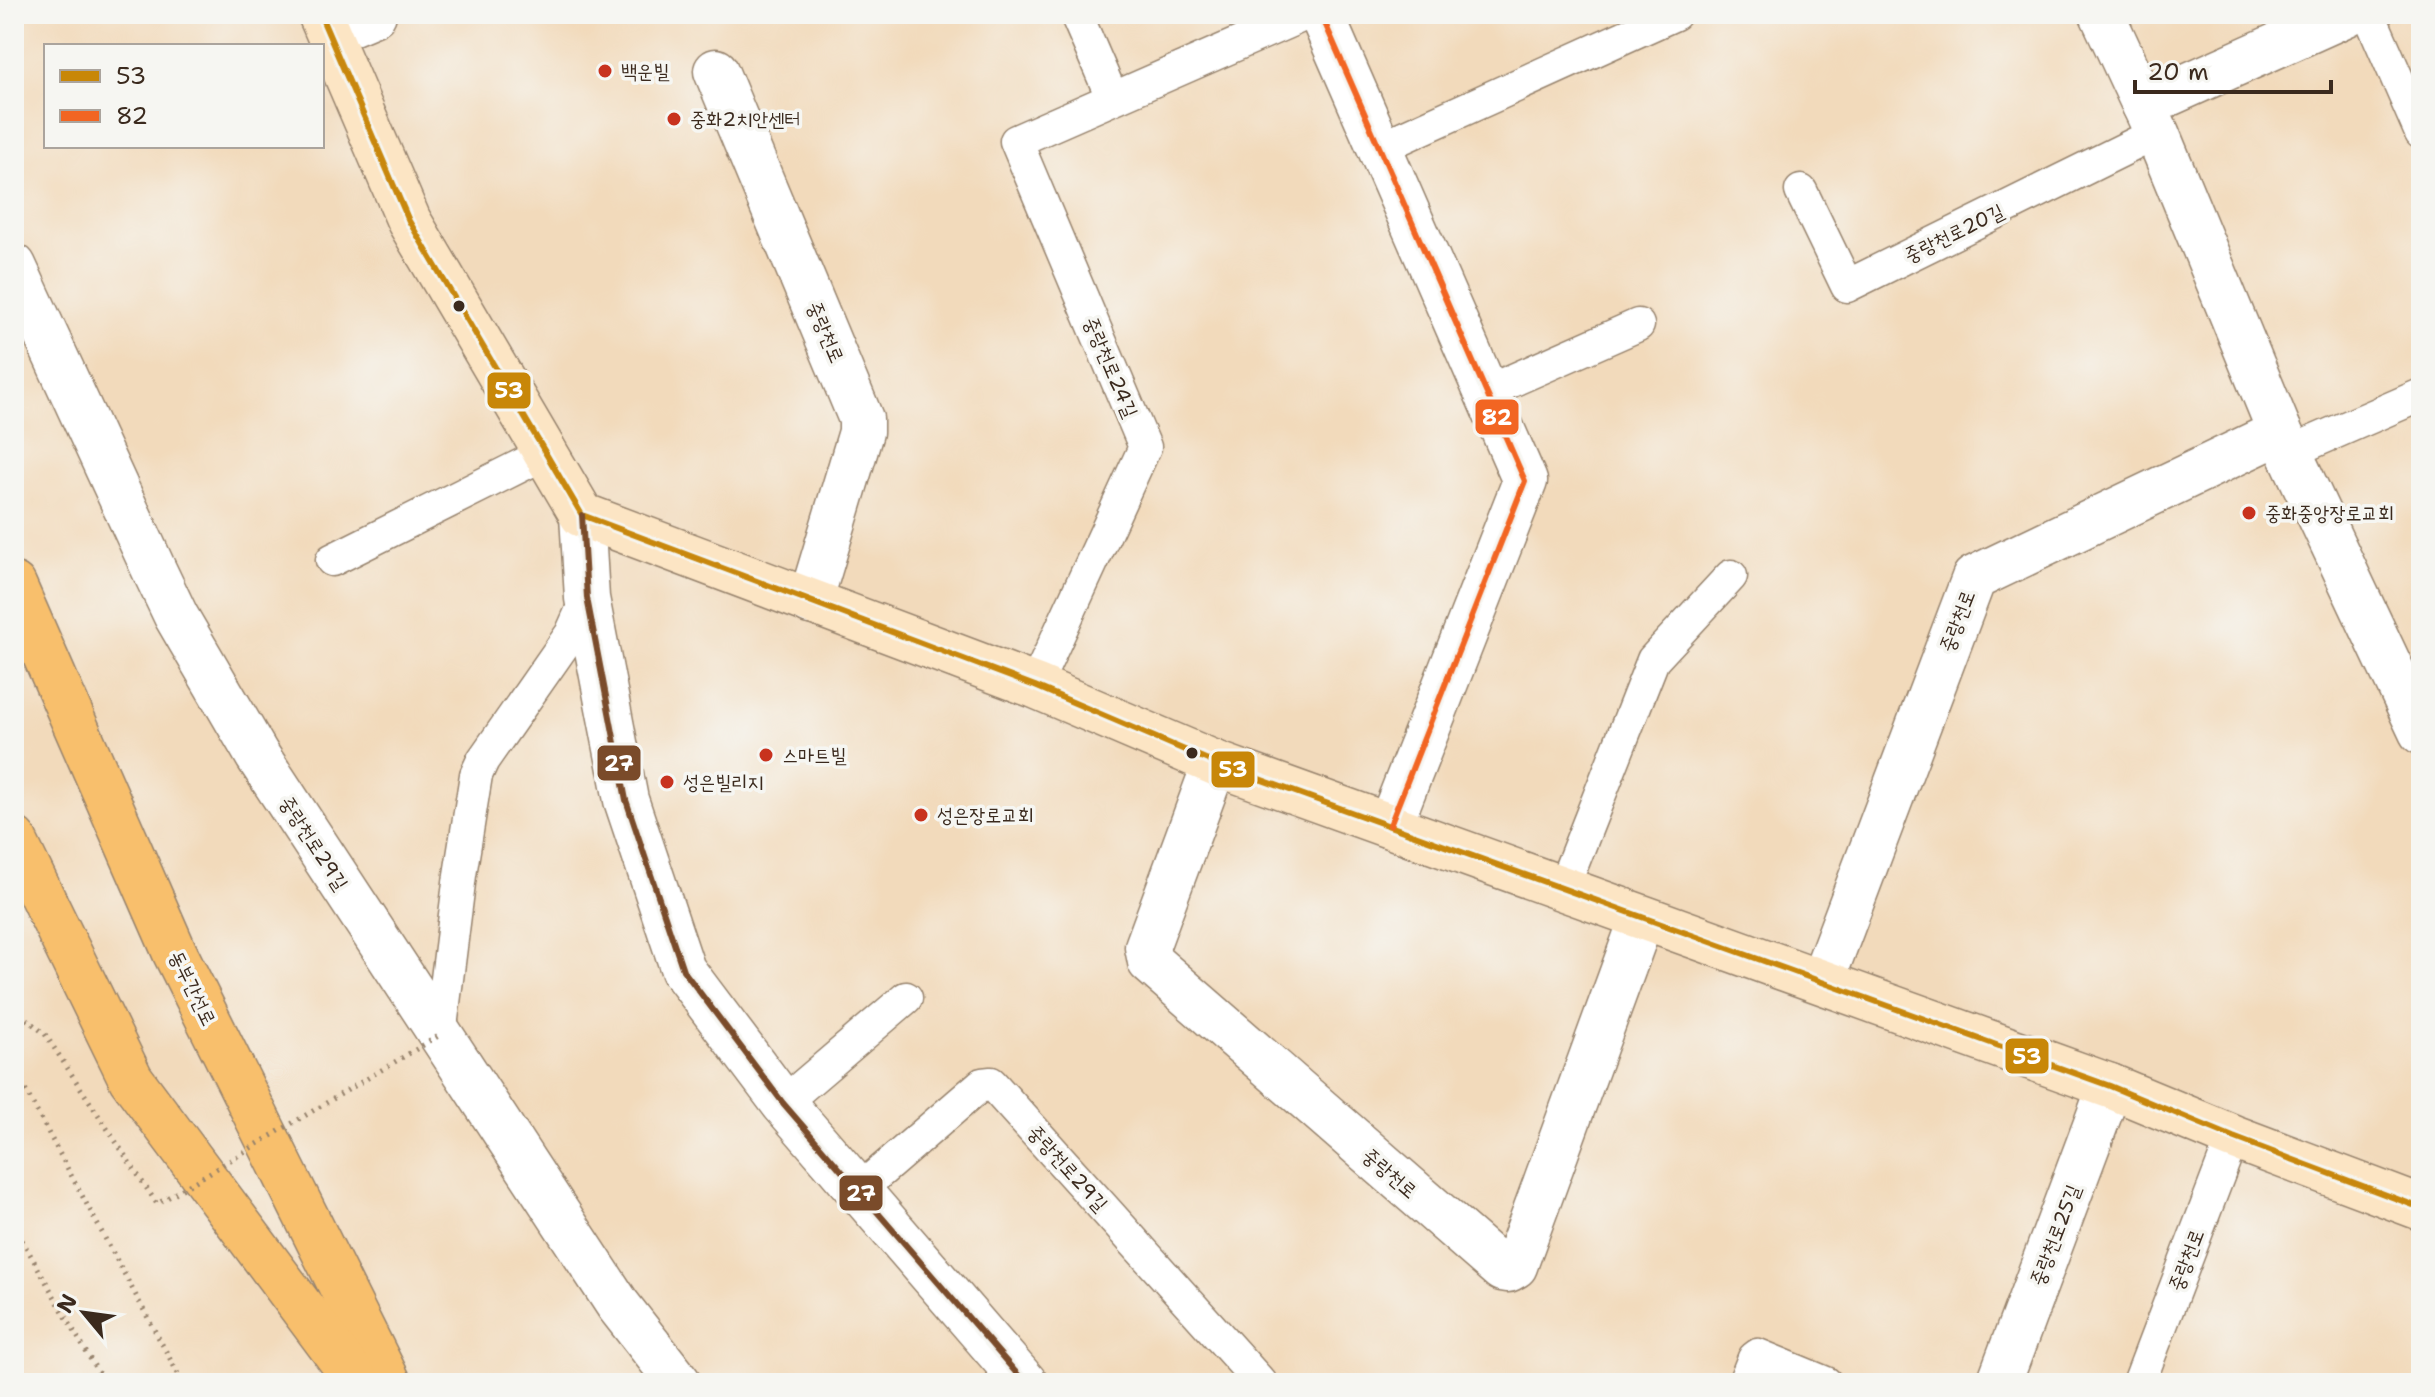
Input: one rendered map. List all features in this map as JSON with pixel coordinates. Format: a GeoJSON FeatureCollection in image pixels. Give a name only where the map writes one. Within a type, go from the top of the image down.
{"type":"FeatureCollection","features":[{"type":"Feature","properties":{"kind":"highway","name":"동부간선로"},"geometry":{"type":"LineString","coordinates":[[14,585],[175,953],[389,1383]]}},
{"type":"Feature","properties":{"kind":"highway"},"geometry":{"type":"LineString","coordinates":[[14,839],[131,1079],[358,1383]]}},
{"type":"Feature","properties":{"kind":"main road"},"geometry":{"type":"LineString","coordinates":[[324,23],[409,221],[582,515],[1035,686],[1215,763],[2110,1086],[2233,1137],[2421,1208]]}},
{"type":"Feature","properties":{"kind":"street"},"geometry":{"type":"LineString","coordinates":[[324,23],[374,14]]}},
{"type":"Feature","properties":{"kind":"street"},"geometry":{"type":"LineString","coordinates":[[1321,14],[1525,481],[1390,825]]}},
{"type":"Feature","properties":{"kind":"street"},"geometry":{"type":"LineString","coordinates":[[2102,14],[2150,119],[2285,442],[2409,675],[2421,732]]}},
{"type":"Feature","properties":{"kind":"street"},"geometry":{"type":"LineString","coordinates":[[2150,119],[2347,14]]}},
{"type":"Feature","properties":{"kind":"street","name":"중랑천로"},"geometry":{"type":"LineString","coordinates":[[716,71],[861,419],[861,432],[810,602]]}},
{"type":"Feature","properties":{"kind":"street","name":"중랑천로29길"},"geometry":{"type":"LineString","coordinates":[[14,266],[176,616],[257,755],[618,1305],[679,1383]]}},
{"type":"Feature","properties":{"kind":"street","name":"중랑천로"},"geometry":{"type":"LineString","coordinates":[[1822,981],[1974,578],[2285,442]]}},
{"type":"Feature","properties":{"kind":"street"},"geometry":{"type":"LineString","coordinates":[[582,515],[587,598],[626,800],[683,970],[783,1103],[1025,1383]]}},
{"type":"Feature","properties":{"kind":"street","name":"중랑천로"},"geometry":{"type":"LineString","coordinates":[[1215,763],[1147,947],[1150,962],[1502,1269],[1515,1266],[1642,918]]}},
{"type":"Feature","properties":{"kind":"street","name":"중랑천로25길"},"geometry":{"type":"LineString","coordinates":[[1999,1383],[2110,1086]]}},
{"type":"Feature","properties":{"kind":"lane"},"geometry":{"type":"LineString","coordinates":[[1076,14],[1112,97]]}},
{"type":"Feature","properties":{"kind":"lane","name":"중랑천로24길"},"geometry":{"type":"LineString","coordinates":[[1035,686],[1145,447],[1016,141],[1306,14]]}},
{"type":"Feature","properties":{"kind":"lane"},"geometry":{"type":"LineString","coordinates":[[1379,148],[1675,14]]}},
{"type":"Feature","properties":{"kind":"lane"},"geometry":{"type":"LineString","coordinates":[[2369,14],[2421,133]]}},
{"type":"Feature","properties":{"kind":"lane","name":"중랑천로20길"},"geometry":{"type":"LineString","coordinates":[[1801,191],[1847,286],[2150,119]]}},
{"type":"Feature","properties":{"kind":"lane"},"geometry":{"type":"LineString","coordinates":[[1486,392],[1638,325]]}},
{"type":"Feature","properties":{"kind":"lane"},"geometry":{"type":"LineString","coordinates":[[2285,442],[2421,395]]}},
{"type":"Feature","properties":{"kind":"lane"},"geometry":{"type":"LineString","coordinates":[[332,560],[546,453]]}},
{"type":"Feature","properties":{"kind":"lane"},"geometry":{"type":"LineString","coordinates":[[1563,888],[1653,660],[1731,576]]}},
{"type":"Feature","properties":{"kind":"lane"},"geometry":{"type":"LineString","coordinates":[[440,1035],[476,775],[483,760],[571,634],[587,598]]}},
{"type":"Feature","properties":{"kind":"lane"},"geometry":{"type":"LineString","coordinates":[[783,1103],[906,998]]}},
{"type":"Feature","properties":{"kind":"lane","name":"중랑천로29길"},"geometry":{"type":"LineString","coordinates":[[858,1191],[982,1084],[992,1084],[1261,1383]]}},
{"type":"Feature","properties":{"kind":"lane","name":"중랑천로"},"geometry":{"type":"LineString","coordinates":[[2139,1383],[2233,1137]]}},
{"type":"Feature","properties":{"kind":"lane"},"geometry":{"type":"LineString","coordinates":[[1744,1383],[1758,1355],[1826,1383]]}},
{"type":"Feature","properties":{"kind":"path"},"geometry":{"type":"LineString","coordinates":[[14,1009],[45,1034],[157,1204],[440,1035]]}},
{"type":"Feature","properties":{"kind":"path"},"geometry":{"type":"LineString","coordinates":[[14,1069],[183,1383]]}},
{"type":"Feature","properties":{"kind":"path"},"geometry":{"type":"LineString","coordinates":[[14,1226],[104,1383]]}},
{"type":"Feature","properties":{"kind":"transit line","name":"53"},"geometry":{"type":"LineString","coordinates":[[320,14],[409,221],[582,515],[1035,686],[1215,763],[2110,1086],[2233,1137],[2421,1208]]}},
{"type":"Feature","properties":{"kind":"transit line","name":"82"},"geometry":{"type":"LineString","coordinates":[[1321,14],[1525,481],[1390,825]]}},
{"type":"Feature","properties":{"kind":"transit line","name":"27"},"geometry":{"type":"LineString","coordinates":[[582,515],[587,598],[626,800],[683,970],[783,1103],[1025,1383]]}},
{"type":"Feature","properties":{"kind":"place","name":"백운빌"},"geometry":{"type":"Point","coordinates":[605,71]}},
{"type":"Feature","properties":{"kind":"place","name":"중화2치안센터"},"geometry":{"type":"Point","coordinates":[674,119]}},
{"type":"Feature","properties":{"kind":"place","name":"중화중앙장로교회"},"geometry":{"type":"Point","coordinates":[2249,513]}},
{"type":"Feature","properties":{"kind":"place","name":"스마트빌"},"geometry":{"type":"Point","coordinates":[766,755]}},
{"type":"Feature","properties":{"kind":"place","name":"성은빌리지"},"geometry":{"type":"Point","coordinates":[667,782]}},
{"type":"Feature","properties":{"kind":"place","name":"성은장로교회"},"geometry":{"type":"Point","coordinates":[921,815]}}]}
